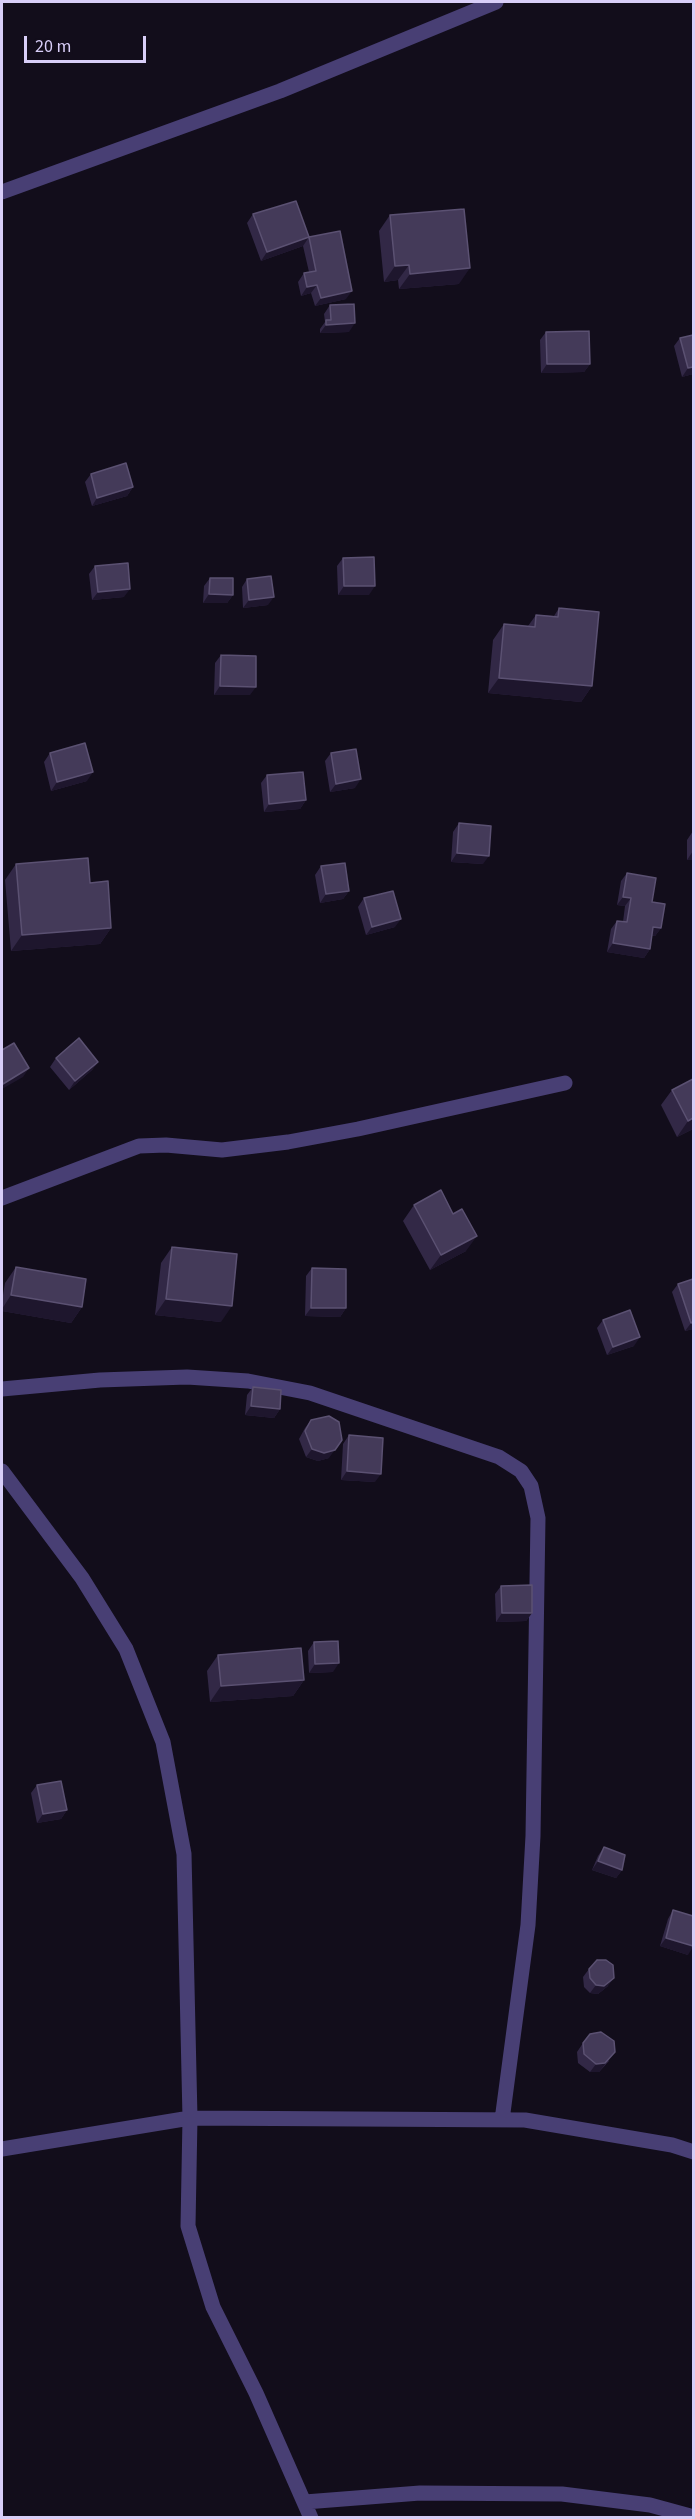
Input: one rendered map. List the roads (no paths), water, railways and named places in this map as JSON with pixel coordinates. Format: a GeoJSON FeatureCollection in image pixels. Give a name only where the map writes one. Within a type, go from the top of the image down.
{"type":"FeatureCollection","features":[{"type":"Feature","properties":{"kind":"street"},"geometry":{"type":"LineString","coordinates":[[2,192],[280,91],[496,2]]}},
{"type":"Feature","properties":{"kind":"street"},"geometry":{"type":"LineString","coordinates":[[2,1198],[140,1146],[165,1145],[222,1150],[288,1142],[358,1130],[566,1083]]}},
{"type":"Feature","properties":{"kind":"street"},"geometry":{"type":"LineString","coordinates":[[2,1389],[100,1380],[187,1377],[248,1381],[310,1393],[499,1457],[521,1471],[531,1486],[538,1518],[533,1836],[528,1925],[502,2120]]}},
{"type":"Feature","properties":{"kind":"street"},"geometry":{"type":"LineString","coordinates":[[2,1471],[82,1578],[126,1649],[163,1742],[184,1854],[190,2118],[188,2226],[213,2307],[256,2393],[311,2517]]}},
{"type":"Feature","properties":{"kind":"street"},"geometry":{"type":"LineString","coordinates":[[2,2149],[190,2118],[502,2120],[548,2124],[672,2145],[693,2152]]}},
{"type":"Feature","properties":{"kind":"street"},"geometry":{"type":"LineString","coordinates":[[305,2502],[420,2493],[562,2494],[650,2505],[693,2517]]}}]}
